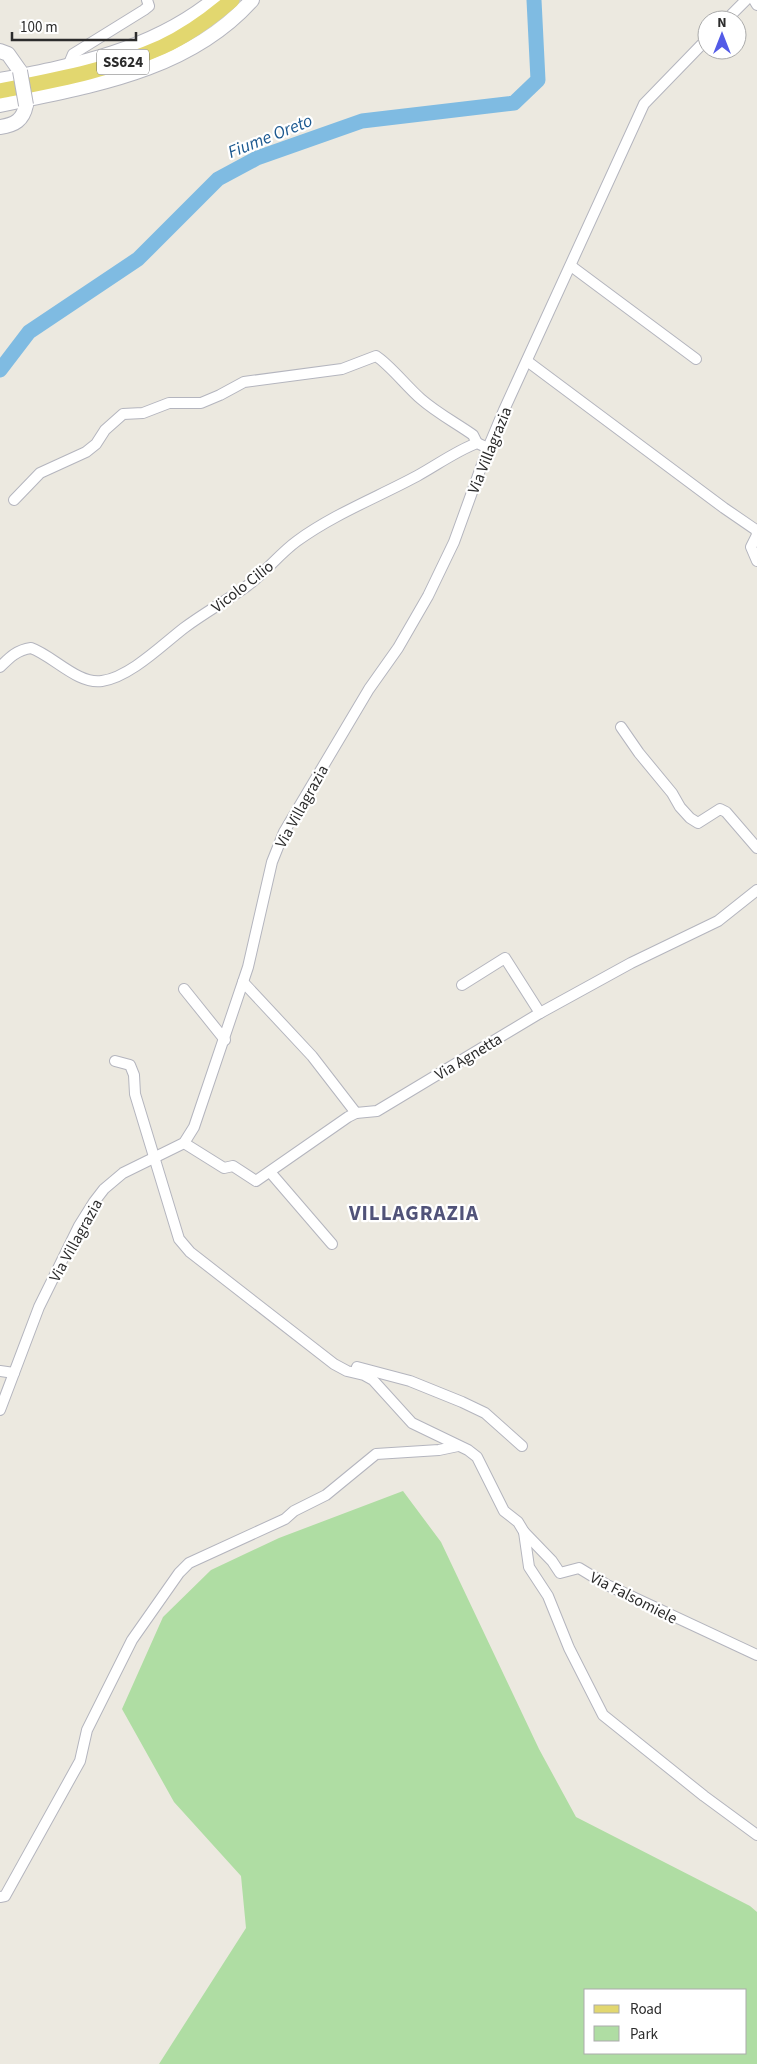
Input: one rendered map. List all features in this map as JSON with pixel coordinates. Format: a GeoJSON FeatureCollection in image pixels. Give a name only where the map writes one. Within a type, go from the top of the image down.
{"type":"FeatureCollection","features":[{"type":"Feature","properties":{"kind":"main road"},"geometry":{"type":"LineString","coordinates":[[0,80],[68,66],[140,44],[190,20],[214,0]]}},
{"type":"Feature","properties":{"kind":"main road","name":"SS624"},"geometry":{"type":"LineString","coordinates":[[0,92],[105,67],[163,46],[206,21],[232,0]]}},
{"type":"Feature","properties":{"kind":"main road"},"geometry":{"type":"LineString","coordinates":[[0,105],[106,82],[167,61],[218,30],[252,0]]}},
{"type":"Feature","properties":{"kind":"main road"},"geometry":{"type":"LineString","coordinates":[[0,51],[8,54],[20,71],[26,105],[20,120],[12,125],[0,127]]}},
{"type":"Feature","properties":{"kind":"street"},"geometry":{"type":"LineString","coordinates":[[68,66],[73,54],[144,10],[149,6],[147,0]]}},
{"type":"Feature","properties":{"kind":"street"},"geometry":{"type":"LineString","coordinates":[[736,10],[746,0]]}},
{"type":"Feature","properties":{"kind":"street"},"geometry":{"type":"LineString","coordinates":[[754,0],[757,5]]}},
{"type":"Feature","properties":{"kind":"street","name":"Via Villagrazia"},"geometry":{"type":"LineString","coordinates":[[0,1410],[39,1307],[79,1226],[94,1202],[115,1179],[184,1143],[194,1126],[225,1040],[243,982],[272,862],[284,832],[428,596],[454,542],[488,448],[644,104],[697,49]]}},
{"type":"Feature","properties":{"kind":"street"},"geometry":{"type":"LineString","coordinates":[[571,266],[696,359]]}},
{"type":"Feature","properties":{"kind":"street"},"geometry":{"type":"LineString","coordinates":[[14,500],[40,473],[86,452],[96,444],[105,430],[123,414],[143,413],[169,403],[201,403],[244,382],[342,369],[376,356],[422,400],[473,435],[477,443],[488,448]]}},
{"type":"Feature","properties":{"kind":"street"},"geometry":{"type":"LineString","coordinates":[[527,361],[756,530],[757,535],[751,547],[757,562]]}},
{"type":"Feature","properties":{"kind":"street","name":"Vicolo Cilio"},"geometry":{"type":"LineString","coordinates":[[0,667],[21,649],[31,648],[72,672],[90,680],[101,682],[119,675],[147,658],[186,627],[247,586],[298,540],[349,510],[418,476],[477,443]]}},
{"type":"Feature","properties":{"kind":"street"},"geometry":{"type":"LineString","coordinates":[[621,726],[639,753],[690,818],[698,823],[720,808],[726,812],[757,848]]}},
{"type":"Feature","properties":{"kind":"street","name":"Via Agnetta"},"geometry":{"type":"LineString","coordinates":[[184,1143],[224,1168],[233,1166],[251,1180],[256,1181],[356,1112],[377,1111],[540,1013],[631,962],[718,921],[757,890]]}},
{"type":"Feature","properties":{"kind":"street"},"geometry":{"type":"LineString","coordinates":[[462,986],[504,958],[540,1013]]}},
{"type":"Feature","properties":{"kind":"street"},"geometry":{"type":"LineString","coordinates":[[243,982],[312,1056],[356,1112]]}},
{"type":"Feature","properties":{"kind":"street"},"geometry":{"type":"LineString","coordinates":[[184,989],[225,1040]]}},
{"type":"Feature","properties":{"kind":"street"},"geometry":{"type":"LineString","coordinates":[[115,1061],[130,1065],[132,1070],[135,1094],[153,1159],[179,1239],[190,1252],[334,1364],[347,1371],[364,1374],[372,1380],[412,1423],[468,1450],[477,1457],[504,1511],[518,1522],[524,1532],[529,1568],[548,1596],[569,1648],[603,1715],[697,1791],[757,1835]]}},
{"type":"Feature","properties":{"kind":"street"},"geometry":{"type":"LineString","coordinates":[[270,1172],[332,1244]]}},
{"type":"Feature","properties":{"kind":"street"},"geometry":{"type":"LineString","coordinates":[[354,1373],[357,1367],[397,1376],[462,1402],[485,1414],[522,1446]]}},
{"type":"Feature","properties":{"kind":"street"},"geometry":{"type":"LineString","coordinates":[[0,1371],[14,1373]]}},
{"type":"Feature","properties":{"kind":"street"},"geometry":{"type":"LineString","coordinates":[[0,1897],[5,1896],[80,1760],[87,1730],[132,1640],[179,1573],[189,1563],[285,1519],[294,1511],[326,1495],[376,1454],[439,1450],[459,1446]]}},
{"type":"Feature","properties":{"kind":"street","name":"Via Falsomiele"},"geometry":{"type":"LineString","coordinates":[[524,1532],[552,1561],[560,1573],[579,1568],[615,1589],[757,1655]]}},
{"type":"Feature","properties":{"kind":"green space"},"geometry":{"type":"Polygon","coordinates":[[[403,1491],[441,1542],[539,1749],[576,1817],[750,1906],[757,1912],[757,2064],[159,2064],[246,1928],[241,1876],[174,1802],[122,1709],[163,1617],[211,1570],[279,1538],[403,1491]]]}},
{"type":"Feature","properties":{"kind":"waterway","name":"Fiume Oreto"},"geometry":{"type":"LineString","coordinates":[[0,370],[29,332],[138,259],[218,179],[257,158],[362,121],[514,103],[538,80],[534,0]]}},
{"type":"Feature","properties":{"kind":"district","name":"VILLAGRAZIA"},"geometry":{"type":"Point","coordinates":[414,1213]}}]}
